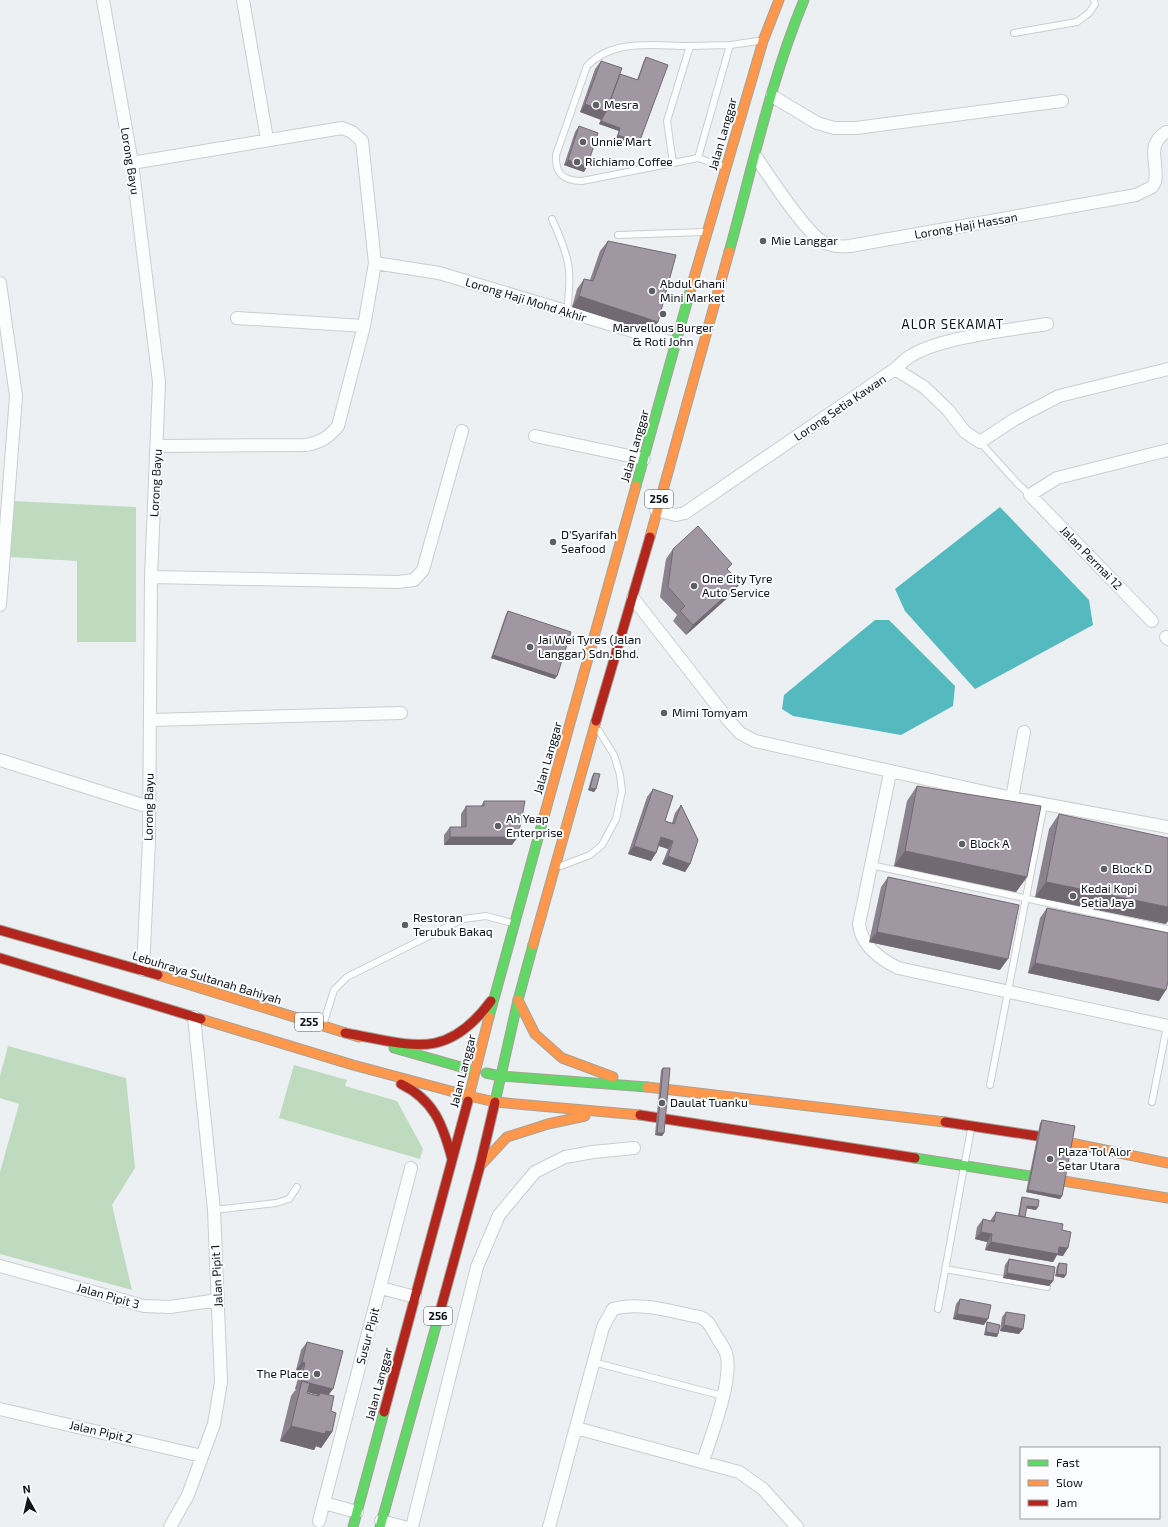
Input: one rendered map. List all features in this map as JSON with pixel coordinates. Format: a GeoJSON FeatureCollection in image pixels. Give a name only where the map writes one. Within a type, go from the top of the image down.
{"type":"FeatureCollection","features":[{"type":"Feature","properties":{"kind":"main road","name":"Jalan Langgar"},"geometry":{"type":"LineString","coordinates":[[354,1527],[514,924],[707,232],[763,41],[779,0]]}},
{"type":"Feature","properties":{"kind":"main road","name":"256"},"geometry":{"type":"LineString","coordinates":[[384,1524],[480,1166],[518,1000],[772,96],[794,24],[804,0]]}},
{"type":"Feature","properties":{"kind":"main road","name":"Lebuhraya Sultanah Bahiyah"},"geometry":{"type":"LineString","coordinates":[[0,930],[143,970],[345,1033],[475,1071]]}},
{"type":"Feature","properties":{"kind":"main road","name":"255"},"geometry":{"type":"LineString","coordinates":[[0,958],[90,984],[352,1065],[495,1102]]}},
{"type":"Feature","properties":{"kind":"main road"},"geometry":{"type":"LineString","coordinates":[[124,977],[143,970],[150,981]]}},
{"type":"Feature","properties":{"kind":"main road"},"geometry":{"type":"LineString","coordinates":[[90,984],[110,980]]}},
{"type":"Feature","properties":{"kind":"main road"},"geometry":{"type":"LineString","coordinates":[[162,997],[178,1012]]}},
{"type":"Feature","properties":{"kind":"main road"},"geometry":{"type":"LineString","coordinates":[[345,1033],[418,1044],[440,1043],[462,1032],[480,1016],[494,997]]}},
{"type":"Feature","properties":{"kind":"main road"},"geometry":{"type":"LineString","coordinates":[[518,1000],[535,1034],[562,1058],[635,1086]]}},
{"type":"Feature","properties":{"kind":"main road"},"geometry":{"type":"LineString","coordinates":[[352,1065],[409,1087],[419,1093],[444,1127],[452,1160]]}},
{"type":"Feature","properties":{"kind":"main road","name":"255"},"geometry":{"type":"LineString","coordinates":[[475,1071],[500,1076]]}},
{"type":"Feature","properties":{"kind":"main road"},"geometry":{"type":"LineString","coordinates":[[500,1076],[635,1086],[972,1125],[1037,1136]]}},
{"type":"Feature","properties":{"kind":"main road"},"geometry":{"type":"LineString","coordinates":[[495,1102],[630,1113],[965,1164],[1030,1176]]}},
{"type":"Feature","properties":{"kind":"main road"},"geometry":{"type":"LineString","coordinates":[[480,1166],[507,1137],[548,1124],[587,1116],[630,1113]]}},
{"type":"Feature","properties":{"kind":"main road"},"geometry":{"type":"LineString","coordinates":[[1071,1143],[1168,1163]]}},
{"type":"Feature","properties":{"kind":"main road"},"geometry":{"type":"LineString","coordinates":[[1063,1181],[1168,1198]]}},
{"type":"Feature","properties":{"kind":"main road"},"geometry":{"type":"LineString","coordinates":[[354,1527],[384,1524]]}},
{"type":"Feature","properties":{"kind":"street","name":"Lorong Bayu"},"geometry":{"type":"LineString","coordinates":[[102,0],[132,163],[157,355],[159,382],[151,577],[151,720],[143,970]]}},
{"type":"Feature","properties":{"kind":"street"},"geometry":{"type":"LineString","coordinates":[[243,0],[267,139]]}},
{"type":"Feature","properties":{"kind":"street"},"geometry":{"type":"LineString","coordinates":[[772,96],[817,123],[834,128],[856,128],[1062,101]]}},
{"type":"Feature","properties":{"kind":"street"},"geometry":{"type":"LineString","coordinates":[[132,163],[267,139],[342,128],[352,132],[362,141],[375,262],[364,326],[338,426],[331,435],[321,442],[289,446],[157,446]]}},
{"type":"Feature","properties":{"kind":"street","name":"Lorong Haji Hassan"},"geometry":{"type":"LineString","coordinates":[[756,157],[776,187],[815,236],[833,246],[850,246],[1136,195],[1146,191],[1155,182],[1154,146],[1156,140],[1167,132]]}},
{"type":"Feature","properties":{"kind":"street","name":"Lorong Haji Mohd Akhir"},"geometry":{"type":"LineString","coordinates":[[375,262],[394,264],[439,273],[676,344]]}},
{"type":"Feature","properties":{"kind":"street"},"geometry":{"type":"LineString","coordinates":[[0,282],[16,396],[0,604]]}},
{"type":"Feature","properties":{"kind":"street"},"geometry":{"type":"LineString","coordinates":[[238,318],[364,326]]}},
{"type":"Feature","properties":{"kind":"street"},"geometry":{"type":"LineString","coordinates":[[895,369],[910,356],[936,346],[976,336],[1047,324]]}},
{"type":"Feature","properties":{"kind":"street"},"geometry":{"type":"LineString","coordinates":[[980,442],[1016,419],[1059,396],[1168,368]]}},
{"type":"Feature","properties":{"kind":"street","name":"Lorong Setia Kawan"},"geometry":{"type":"LineString","coordinates":[[656,510],[676,516],[685,513],[895,369],[924,387],[948,410],[965,432],[980,442]]}},
{"type":"Feature","properties":{"kind":"street"},"geometry":{"type":"LineString","coordinates":[[151,577],[398,582],[414,580],[423,570],[462,431]]}},
{"type":"Feature","properties":{"kind":"street"},"geometry":{"type":"LineString","coordinates":[[535,436],[644,459]]}},
{"type":"Feature","properties":{"kind":"street"},"geometry":{"type":"LineString","coordinates":[[1030,495],[1057,478],[1168,450]]}},
{"type":"Feature","properties":{"kind":"street","name":"Jalan Permai 12"},"geometry":{"type":"LineString","coordinates":[[1030,495],[1152,621]]}},
{"type":"Feature","properties":{"kind":"street"},"geometry":{"type":"LineString","coordinates":[[632,598],[729,721],[740,733],[755,741],[890,773],[1012,798],[1168,827]]}},
{"type":"Feature","properties":{"kind":"street"},"geometry":{"type":"LineString","coordinates":[[151,720],[401,713]]}},
{"type":"Feature","properties":{"kind":"street"},"geometry":{"type":"LineString","coordinates":[[1012,798],[1024,732]]}},
{"type":"Feature","properties":{"kind":"street"},"geometry":{"type":"LineString","coordinates":[[0,760],[149,807]]}},
{"type":"Feature","properties":{"kind":"street"},"geometry":{"type":"LineString","coordinates":[[890,773],[859,924],[860,932],[877,954],[898,968],[1009,993],[1168,1024]]}},
{"type":"Feature","properties":{"kind":"street","name":"Jalan Pipit 1"},"geometry":{"type":"LineString","coordinates":[[170,1527],[188,1495],[214,1424],[221,1382],[214,1210],[194,1017]]}},
{"type":"Feature","properties":{"kind":"street"},"geometry":{"type":"LineString","coordinates":[[412,1527],[477,1268],[499,1215],[535,1172],[565,1157],[593,1152],[634,1148]]}},
{"type":"Feature","properties":{"kind":"street","name":"Susur Pipit"},"geometry":{"type":"LineString","coordinates":[[319,1521],[381,1288],[411,1168]]}},
{"type":"Feature","properties":{"kind":"street","name":"Jalan Pipit 3"},"geometry":{"type":"LineString","coordinates":[[0,1266],[144,1306],[170,1307],[218,1300]]}},
{"type":"Feature","properties":{"kind":"street"},"geometry":{"type":"LineString","coordinates":[[381,1288],[415,1297]]}},
{"type":"Feature","properties":{"kind":"street"},"geometry":{"type":"LineString","coordinates":[[549,1527],[593,1362],[606,1319],[613,1308],[624,1305],[636,1306],[700,1316],[709,1324],[726,1354],[727,1365],[723,1396],[703,1461]]}},
{"type":"Feature","properties":{"kind":"street","name":"Jalan Pipit 2"},"geometry":{"type":"LineString","coordinates":[[0,1409],[202,1456]]}},
{"type":"Feature","properties":{"kind":"street"},"geometry":{"type":"LineString","coordinates":[[576,1428],[703,1461],[738,1472],[763,1489],[797,1527]]}},
{"type":"Feature","properties":{"kind":"street"},"geometry":{"type":"LineString","coordinates":[[324,1503],[357,1512]]}},
{"type":"Feature","properties":{"kind":"lane"},"geometry":{"type":"LineString","coordinates":[[1014,33],[1077,22],[1089,13],[1095,4],[1094,0]]}},
{"type":"Feature","properties":{"kind":"lane"},"geometry":{"type":"LineString","coordinates":[[726,167],[698,158],[582,181],[569,179],[563,176],[556,165],[556,155],[587,66],[594,58],[608,50],[624,46],[730,45],[763,41]]}},
{"type":"Feature","properties":{"kind":"lane"},"geometry":{"type":"LineString","coordinates":[[698,158],[730,45]]}},
{"type":"Feature","properties":{"kind":"lane"},"geometry":{"type":"LineString","coordinates":[[673,163],[667,121],[690,46]]}},
{"type":"Feature","properties":{"kind":"lane"},"geometry":{"type":"LineString","coordinates":[[552,219],[566,253],[568,265],[569,278],[567,312]]}},
{"type":"Feature","properties":{"kind":"lane"},"geometry":{"type":"LineString","coordinates":[[618,234],[707,232]]}},
{"type":"Feature","properties":{"kind":"lane"},"geometry":{"type":"LineString","coordinates":[[980,442],[1030,495]]}},
{"type":"Feature","properties":{"kind":"lane"},"geometry":{"type":"LineString","coordinates":[[555,868],[590,855],[602,845],[616,819],[622,791],[620,775],[614,755],[595,724]]}},
{"type":"Feature","properties":{"kind":"lane"},"geometry":{"type":"LineString","coordinates":[[990,1085],[1009,993],[1044,804]]}},
{"type":"Feature","properties":{"kind":"lane"},"geometry":{"type":"LineString","coordinates":[[872,865],[1168,929]]}},
{"type":"Feature","properties":{"kind":"lane"},"geometry":{"type":"LineString","coordinates":[[322,1026],[334,990],[347,977],[470,917],[486,916],[514,924]]}},
{"type":"Feature","properties":{"kind":"lane"},"geometry":{"type":"LineString","coordinates":[[1152,1102],[1168,1024]]}},
{"type":"Feature","properties":{"kind":"lane"},"geometry":{"type":"LineString","coordinates":[[938,1309],[972,1125]]}},
{"type":"Feature","properties":{"kind":"lane"},"geometry":{"type":"LineString","coordinates":[[214,1210],[276,1203],[289,1199],[297,1187]]}},
{"type":"Feature","properties":{"kind":"lane"},"geometry":{"type":"LineString","coordinates":[[945,1270],[1047,1287]]}},
{"type":"Feature","properties":{"kind":"lane"},"geometry":{"type":"LineString","coordinates":[[593,1362],[723,1396]]}},
{"type":"Feature","properties":{"kind":"green space"},"geometry":{"type":"Polygon","coordinates":[[[13,501],[136,507],[136,642],[77,642],[77,561],[9,557],[13,501]]]}},
{"type":"Feature","properties":{"kind":"green space"},"geometry":{"type":"Polygon","coordinates":[[[8,1046],[126,1078],[135,1168],[112,1205],[132,1290],[0,1254],[0,1172],[19,1104],[0,1098],[0,1076],[8,1046]]]}},
{"type":"Feature","properties":{"kind":"green space"},"geometry":{"type":"Polygon","coordinates":[[[294,1065],[347,1080],[345,1086],[397,1101],[423,1149],[420,1159],[279,1118],[294,1065]]]}},
{"type":"Feature","properties":{"kind":"water"},"geometry":{"type":"Polygon","coordinates":[[[1000,507],[1089,600],[1093,625],[975,689],[905,611],[895,589],[1000,507]]]}},
{"type":"Feature","properties":{"kind":"water"},"geometry":{"type":"Polygon","coordinates":[[[875,620],[889,620],[955,686],[953,706],[901,735],[793,716],[782,709],[784,695],[875,620]]]}},
{"type":"Feature","properties":{"kind":"building"},"geometry":{"type":"Polygon","coordinates":[[[646,57],[668,65],[639,143],[618,135],[620,128],[601,121],[606,112],[620,74],[638,80],[646,57]]]}},
{"type":"Feature","properties":{"kind":"building"},"geometry":{"type":"Polygon","coordinates":[[[601,61],[622,68],[606,112],[585,104],[601,61]]]}},
{"type":"Feature","properties":{"kind":"building"},"geometry":{"type":"Polygon","coordinates":[[[579,126],[598,133],[587,167],[568,160],[579,126]]]}},
{"type":"Feature","properties":{"kind":"building"},"geometry":{"type":"Polygon","coordinates":[[[608,241],[676,255],[658,322],[579,296],[584,279],[593,281],[608,241]]]}},
{"type":"Feature","properties":{"kind":"building","name":"One City Tyre Auto Service"},"geometry":{"type":"Polygon","coordinates":[[[698,526],[732,564],[727,569],[740,583],[693,625],[680,611],[685,606],[668,587],[673,549],[698,526]]]}},
{"type":"Feature","properties":{"kind":"building","name":"Jai Wei Tyres (Jalan Langgar) Sdn. Bhd."},"geometry":{"type":"Polygon","coordinates":[[[508,611],[571,632],[557,676],[493,655],[508,611]]]}},
{"type":"Feature","properties":{"kind":"building"},"geometry":{"type":"Polygon","coordinates":[[[594,773],[600,774],[596,789],[590,788],[594,773]]]}},
{"type":"Feature","properties":{"kind":"building","name":"Block A"},"geometry":{"type":"Polygon","coordinates":[[[917,786],[1041,806],[1027,877],[905,851],[917,786]]]}},
{"type":"Feature","properties":{"kind":"building"},"geometry":{"type":"Polygon","coordinates":[[[653,789],[673,796],[665,821],[674,824],[681,805],[698,840],[690,864],[668,856],[673,841],[661,837],[656,853],[634,846],[653,789]]]}},
{"type":"Feature","properties":{"kind":"building"},"geometry":{"type":"Polygon","coordinates":[[[484,801],[525,801],[518,837],[450,837],[450,827],[466,827],[466,806],[484,806],[484,801]]]}},
{"type":"Feature","properties":{"kind":"building","name":"Block D"},"geometry":{"type":"Polygon","coordinates":[[[1059,814],[1168,838],[1168,907],[1046,882],[1059,814]]]}},
{"type":"Feature","properties":{"kind":"building"},"geometry":{"type":"Polygon","coordinates":[[[888,877],[1019,905],[1008,959],[877,932],[888,877]]]}},
{"type":"Feature","properties":{"kind":"building"},"geometry":{"type":"Polygon","coordinates":[[[1047,908],[1168,933],[1168,982],[1166,990],[1035,963],[1047,908]]]}},
{"type":"Feature","properties":{"kind":"building","name":"Daulat Tuanku"},"geometry":{"type":"Polygon","coordinates":[[[663,1068],[670,1068],[664,1133],[657,1133],[663,1068]]]}},
{"type":"Feature","properties":{"kind":"building","name":"Plaza Tol Alor Setar Utara"},"geometry":{"type":"Polygon","coordinates":[[[1042,1120],[1075,1126],[1062,1196],[1028,1190],[1042,1120]]]}},
{"type":"Feature","properties":{"kind":"building"},"geometry":{"type":"Polygon","coordinates":[[[1022,1197],[1039,1200],[1038,1207],[1027,1206],[1025,1217],[1019,1216],[1022,1197]]]}},
{"type":"Feature","properties":{"kind":"building"},"geometry":{"type":"Polygon","coordinates":[[[996,1212],[1063,1224],[1062,1230],[1071,1232],[1068,1248],[1059,1247],[1058,1254],[991,1242],[992,1234],[981,1232],[983,1219],[994,1222],[996,1212]]]}},
{"type":"Feature","properties":{"kind":"building"},"geometry":{"type":"Polygon","coordinates":[[[1009,1259],[1055,1267],[1053,1281],[1007,1273],[1009,1259]]]}},
{"type":"Feature","properties":{"kind":"building"},"geometry":{"type":"Polygon","coordinates":[[[1059,1263],[1067,1264],[1066,1275],[1057,1274],[1059,1263]]]}},
{"type":"Feature","properties":{"kind":"building"},"geometry":{"type":"Polygon","coordinates":[[[960,1299],[991,1305],[988,1319],[957,1314],[960,1299]]]}},
{"type":"Feature","properties":{"kind":"building"},"geometry":{"type":"Polygon","coordinates":[[[1006,1312],[1025,1315],[1023,1329],[1004,1325],[1006,1312]]]}},
{"type":"Feature","properties":{"kind":"building"},"geometry":{"type":"Polygon","coordinates":[[[987,1322],[1000,1325],[998,1334],[986,1332],[987,1322]]]}},
{"type":"Feature","properties":{"kind":"building"},"geometry":{"type":"Polygon","coordinates":[[[307,1342],[343,1351],[333,1389],[301,1381],[305,1363],[302,1362],[307,1342]]]}},
{"type":"Feature","properties":{"kind":"building"},"geometry":{"type":"Polygon","coordinates":[[[302,1381],[310,1383],[307,1393],[319,1396],[320,1393],[334,1396],[331,1411],[336,1413],[332,1432],[326,1431],[325,1434],[291,1426],[302,1381]]]}},
{"type":"Feature","properties":{"kind":"traffic: fast"},"geometry":{"type":"LineString","coordinates":[[729,252],[772,93],[792,30],[804,0]]}},
{"type":"Feature","properties":{"kind":"traffic: fast"},"geometry":{"type":"LineString","coordinates":[[636,486],[691,288]]}},
{"type":"Feature","properties":{"kind":"traffic: fast"},"geometry":{"type":"LineString","coordinates":[[489,1017],[543,820]]}},
{"type":"Feature","properties":{"kind":"traffic: fast"},"geometry":{"type":"LineString","coordinates":[[495,1102],[518,1000],[533,945]]}},
{"type":"Feature","properties":{"kind":"traffic: fast"},"geometry":{"type":"LineString","coordinates":[[394,1048],[475,1071]]}},
{"type":"Feature","properties":{"kind":"traffic: fast"},"geometry":{"type":"LineString","coordinates":[[486,1073],[500,1076],[647,1087]]}},
{"type":"Feature","properties":{"kind":"traffic: fast"},"geometry":{"type":"LineString","coordinates":[[915,1158],[1030,1176]]}},
{"type":"Feature","properties":{"kind":"traffic: fast"},"geometry":{"type":"LineString","coordinates":[[380,1527],[439,1315]]}},
{"type":"Feature","properties":{"kind":"traffic: fast"},"geometry":{"type":"LineString","coordinates":[[353,1527],[384,1412]]}},
{"type":"Feature","properties":{"kind":"traffic: slow"},"geometry":{"type":"LineString","coordinates":[[691,288],[763,41],[779,0]]}},
{"type":"Feature","properties":{"kind":"traffic: slow"},"geometry":{"type":"LineString","coordinates":[[650,537],[729,252]]}},
{"type":"Feature","properties":{"kind":"traffic: slow"},"geometry":{"type":"LineString","coordinates":[[543,820],[636,486]]}},
{"type":"Feature","properties":{"kind":"traffic: slow"},"geometry":{"type":"LineString","coordinates":[[533,945],[596,721]]}},
{"type":"Feature","properties":{"kind":"traffic: slow"},"geometry":{"type":"LineString","coordinates":[[158,975],[359,1037]]}},
{"type":"Feature","properties":{"kind":"traffic: slow"},"geometry":{"type":"LineString","coordinates":[[518,1000],[535,1034],[562,1058],[613,1077]]}},
{"type":"Feature","properties":{"kind":"traffic: slow"},"geometry":{"type":"LineString","coordinates":[[489,1017],[469,1096],[495,1102],[640,1115]]}},
{"type":"Feature","properties":{"kind":"traffic: slow"},"geometry":{"type":"LineString","coordinates":[[201,1019],[353,1065],[469,1096],[468,1101]]}},
{"type":"Feature","properties":{"kind":"traffic: slow"},"geometry":{"type":"LineString","coordinates":[[647,1087],[945,1122]]}},
{"type":"Feature","properties":{"kind":"traffic: slow"},"geometry":{"type":"LineString","coordinates":[[480,1166],[507,1137],[548,1124],[585,1116]]}},
{"type":"Feature","properties":{"kind":"traffic: slow"},"geometry":{"type":"LineString","coordinates":[[1071,1143],[1168,1163]]}},
{"type":"Feature","properties":{"kind":"traffic: slow"},"geometry":{"type":"LineString","coordinates":[[1063,1181],[1168,1198]]}},
{"type":"Feature","properties":{"kind":"traffic: jam"},"geometry":{"type":"LineString","coordinates":[[596,721],[650,537]]}},
{"type":"Feature","properties":{"kind":"traffic: jam"},"geometry":{"type":"LineString","coordinates":[[0,930],[158,975]]}},
{"type":"Feature","properties":{"kind":"traffic: jam"},"geometry":{"type":"LineString","coordinates":[[0,958],[201,1019]]}},
{"type":"Feature","properties":{"kind":"traffic: jam"},"geometry":{"type":"LineString","coordinates":[[345,1033],[408,1044],[425,1044],[442,1041],[458,1034],[474,1021],[491,1001]]}},
{"type":"Feature","properties":{"kind":"traffic: jam"},"geometry":{"type":"LineString","coordinates":[[401,1084],[422,1098],[436,1115],[445,1135],[452,1159]]}},
{"type":"Feature","properties":{"kind":"traffic: jam"},"geometry":{"type":"LineString","coordinates":[[384,1412],[468,1101]]}},
{"type":"Feature","properties":{"kind":"traffic: jam"},"geometry":{"type":"LineString","coordinates":[[439,1315],[480,1166],[495,1102]]}},
{"type":"Feature","properties":{"kind":"traffic: jam"},"geometry":{"type":"LineString","coordinates":[[640,1115],[915,1158]]}},
{"type":"Feature","properties":{"kind":"traffic: jam"},"geometry":{"type":"LineString","coordinates":[[945,1122],[1037,1136]]}},
{"type":"Feature","properties":{"kind":"place","name":"Mesra"},"geometry":{"type":"Point","coordinates":[596,105]}},
{"type":"Feature","properties":{"kind":"place","name":"Unnie Mart"},"geometry":{"type":"Point","coordinates":[583,142]}},
{"type":"Feature","properties":{"kind":"place","name":"Richiamo Coffee"},"geometry":{"type":"Point","coordinates":[577,162]}},
{"type":"Feature","properties":{"kind":"place","name":"Mie Langgar"},"geometry":{"type":"Point","coordinates":[763,241]}},
{"type":"Feature","properties":{"kind":"place","name":"Abdul Ghani Mini Market"},"geometry":{"type":"Point","coordinates":[652,291]}},
{"type":"Feature","properties":{"kind":"place","name":"Marvellous Burger & Roti John"},"geometry":{"type":"Point","coordinates":[663,314]}},
{"type":"Feature","properties":{"kind":"place","name":"D'Syarifah Seafood"},"geometry":{"type":"Point","coordinates":[553,542]}},
{"type":"Feature","properties":{"kind":"place","name":"One City Tyre Auto Service"},"geometry":{"type":"Point","coordinates":[694,586]}},
{"type":"Feature","properties":{"kind":"place","name":"Jai Wei Tyres (Jalan Langgar) Sdn. Bhd."},"geometry":{"type":"Point","coordinates":[530,647]}},
{"type":"Feature","properties":{"kind":"place","name":"Mimi Tomyam"},"geometry":{"type":"Point","coordinates":[664,713]}},
{"type":"Feature","properties":{"kind":"place","name":"Ah Yeap Enterprise"},"geometry":{"type":"Point","coordinates":[498,826]}},
{"type":"Feature","properties":{"kind":"place","name":"Block A"},"geometry":{"type":"Point","coordinates":[962,844]}},
{"type":"Feature","properties":{"kind":"place","name":"Block D"},"geometry":{"type":"Point","coordinates":[1104,869]}},
{"type":"Feature","properties":{"kind":"place","name":"Kedai Kopi Setia Jaya"},"geometry":{"type":"Point","coordinates":[1073,896]}},
{"type":"Feature","properties":{"kind":"place","name":"Restoran Terubuk Bakaq"},"geometry":{"type":"Point","coordinates":[405,925]}},
{"type":"Feature","properties":{"kind":"place","name":"Daulat Tuanku"},"geometry":{"type":"Point","coordinates":[662,1103]}},
{"type":"Feature","properties":{"kind":"place","name":"Plaza Tol Alor Setar Utara"},"geometry":{"type":"Point","coordinates":[1050,1159]}},
{"type":"Feature","properties":{"kind":"place","name":"The Place"},"geometry":{"type":"Point","coordinates":[317,1374]}},
{"type":"Feature","properties":{"kind":"district","name":"ALOR SEKAMAT"},"geometry":{"type":"Point","coordinates":[953,324]}}]}
